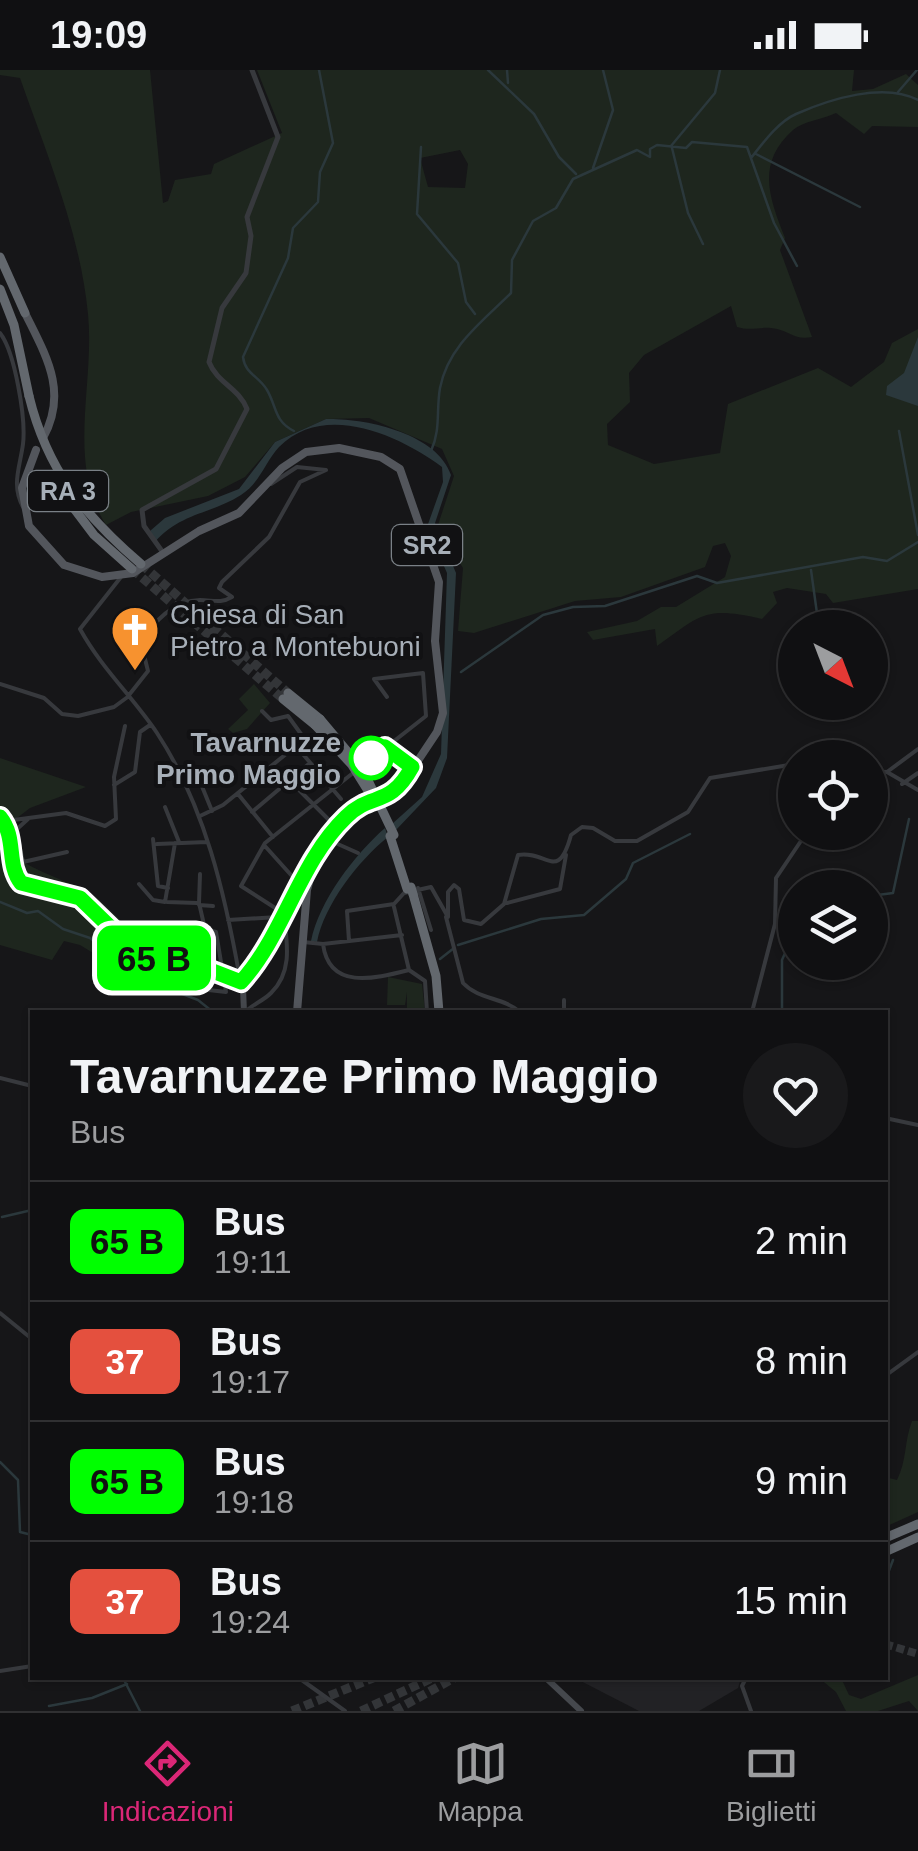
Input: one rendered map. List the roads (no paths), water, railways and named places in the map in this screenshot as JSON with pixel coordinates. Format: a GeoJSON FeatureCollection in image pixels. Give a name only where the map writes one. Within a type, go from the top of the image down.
{"type":"FeatureCollection","features":[{"type":"Feature","properties":{"kind":"highway"},"geometry":{"type":"LineString","coordinates":[[0,257],[25,313]]}},
{"type":"Feature","properties":{"kind":"highway","name":"RA 3"},"geometry":{"type":"LineString","coordinates":[[0,289],[14,325],[28,400]]}},
{"type":"Feature","properties":{"kind":"highway","name":"RA 3"},"geometry":{"type":"LineString","coordinates":[[0,298],[46,454],[69,494],[136,567]]}},
{"type":"Feature","properties":{"kind":"highway"},"geometry":{"type":"LineString","coordinates":[[285,696],[317,722],[363,770],[411,891],[436,976],[437,1010]]}},
{"type":"Feature","properties":{"kind":"highway"},"geometry":{"type":"LineString","coordinates":[[888,1537],[918,1524]]}},
{"type":"Feature","properties":{"kind":"highway"},"geometry":{"type":"LineString","coordinates":[[888,1554],[918,1541]]}},
{"type":"Feature","properties":{"kind":"main road"},"geometry":{"type":"LineString","coordinates":[[0,267],[54,375],[56,402],[43,438]]}},
{"type":"Feature","properties":{"kind":"main road","name":"SR2"},"geometry":{"type":"LineString","coordinates":[[121,577],[245,509],[293,458],[328,446],[381,457],[403,474],[437,570],[440,592],[435,642],[442,718],[399,788],[383,800]]}},
{"type":"Feature","properties":{"kind":"main road"},"geometry":{"type":"LineString","coordinates":[[36,450],[25,475],[23,507],[33,533],[64,565],[84,574],[121,577]]}},
{"type":"Feature","properties":{"kind":"main road"},"geometry":{"type":"LineString","coordinates":[[297,1010],[306,943],[304,883],[336,827],[351,812],[372,803]]}},
{"type":"Feature","properties":{"kind":"main road"},"geometry":{"type":"LineString","coordinates":[[9,823],[16,849],[14,873],[21,883],[80,898],[142,958],[174,956],[241,982],[246,1009]]}},
{"type":"Feature","properties":{"kind":"main road"},"geometry":{"type":"LineString","coordinates":[[548,1680],[582,1711]]}},
{"type":"Feature","properties":{"kind":"street"},"geometry":{"type":"LineString","coordinates":[[164,554],[140,519],[142,510],[216,469],[247,409],[243,397],[218,378],[209,362],[222,308],[246,273],[252,236],[247,218],[278,137],[252,70]]}},
{"type":"Feature","properties":{"kind":"street"},"geometry":{"type":"LineString","coordinates":[[0,333],[10,356],[23,432],[16,486],[23,507]]}},
{"type":"Feature","properties":{"kind":"street"},"geometry":{"type":"LineString","coordinates":[[0,684],[44,698],[62,714],[78,716],[114,708],[148,671],[141,643],[150,628],[168,611],[192,601],[221,602],[232,597],[219,587],[268,536],[300,482],[326,470],[296,466],[266,486]]}},
{"type":"Feature","properties":{"kind":"street"},"geometry":{"type":"LineString","coordinates":[[121,577],[80,629],[150,725],[200,816],[241,982]]}},
{"type":"Feature","properties":{"kind":"street"},"geometry":{"type":"LineString","coordinates":[[246,1009],[272,992],[288,959],[282,915],[241,886],[264,844],[426,716],[423,673],[374,679],[387,698]]}},
{"type":"Feature","properties":{"kind":"street"},"geometry":{"type":"LineString","coordinates":[[200,816],[238,794],[296,746],[302,734],[288,716],[271,720],[262,711]]}},
{"type":"Feature","properties":{"kind":"street"},"geometry":{"type":"LineString","coordinates":[[114,786],[135,772],[140,732],[150,725]]}},
{"type":"Feature","properties":{"kind":"street"},"geometry":{"type":"LineString","coordinates":[[9,823],[66,813],[104,826],[118,811],[114,786],[125,726]]}},
{"type":"Feature","properties":{"kind":"street"},"geometry":{"type":"LineString","coordinates":[[296,746],[341,800]]}},
{"type":"Feature","properties":{"kind":"street"},"geometry":{"type":"LineString","coordinates":[[385,747],[412,767]]}},
{"type":"Feature","properties":{"kind":"street"},"geometry":{"type":"LineString","coordinates":[[888,771],[918,748]]}},
{"type":"Feature","properties":{"kind":"street"},"geometry":{"type":"LineString","coordinates":[[252,812],[310,763]]}},
{"type":"Feature","properties":{"kind":"street"},"geometry":{"type":"LineString","coordinates":[[446,917],[448,892],[454,885],[459,889],[462,915],[470,924],[486,921],[504,904],[560,889],[566,855],[577,829],[593,828],[614,841],[637,841],[682,816],[699,800],[709,779],[778,767]]}},
{"type":"Feature","properties":{"kind":"street"},"geometry":{"type":"LineString","coordinates":[[888,773],[918,790]]}},
{"type":"Feature","properties":{"kind":"street"},"geometry":{"type":"LineString","coordinates":[[902,784],[918,773]]}},
{"type":"Feature","properties":{"kind":"street"},"geometry":{"type":"LineString","coordinates":[[290,780],[311,806],[336,827]]}},
{"type":"Feature","properties":{"kind":"street"},"geometry":{"type":"LineString","coordinates":[[201,784],[212,811]]}},
{"type":"Feature","properties":{"kind":"street"},"geometry":{"type":"LineString","coordinates":[[238,794],[273,837]]}},
{"type":"Feature","properties":{"kind":"street"},"geometry":{"type":"LineString","coordinates":[[138,884],[158,902],[165,902],[177,842],[165,807]]}},
{"type":"Feature","properties":{"kind":"street"},"geometry":{"type":"LineString","coordinates":[[28,819],[16,830],[16,849],[26,864],[66,852]]}},
{"type":"Feature","properties":{"kind":"street"},"geometry":{"type":"LineString","coordinates":[[327,840],[358,852]]}},
{"type":"Feature","properties":{"kind":"street"},"geometry":{"type":"LineString","coordinates":[[168,888],[158,886],[155,841],[207,842]]}},
{"type":"Feature","properties":{"kind":"street"},"geometry":{"type":"LineString","coordinates":[[241,982],[304,883],[264,844]]}},
{"type":"Feature","properties":{"kind":"street"},"geometry":{"type":"LineString","coordinates":[[753,1010],[775,924],[776,878],[795,850]]}},
{"type":"Feature","properties":{"kind":"street"},"geometry":{"type":"LineString","coordinates":[[504,904],[518,856],[531,855],[551,863],[566,855]]}},
{"type":"Feature","properties":{"kind":"street"},"geometry":{"type":"LineString","coordinates":[[200,874],[199,904],[205,929]]}},
{"type":"Feature","properties":{"kind":"street"},"geometry":{"type":"LineString","coordinates":[[349,941],[347,910],[393,905],[411,891],[434,890],[446,917],[463,983],[482,996],[509,1002],[518,1010]]}},
{"type":"Feature","properties":{"kind":"street"},"geometry":{"type":"LineString","coordinates":[[411,891],[432,930]]}},
{"type":"Feature","properties":{"kind":"street"},"geometry":{"type":"LineString","coordinates":[[167,902],[213,906]]}},
{"type":"Feature","properties":{"kind":"street"},"geometry":{"type":"LineString","coordinates":[[393,905],[409,970]]}},
{"type":"Feature","properties":{"kind":"street"},"geometry":{"type":"LineString","coordinates":[[228,920],[282,915]]}},
{"type":"Feature","properties":{"kind":"street"},"geometry":{"type":"LineString","coordinates":[[171,978],[217,993],[226,992],[216,932],[185,931]]}},
{"type":"Feature","properties":{"kind":"street"},"geometry":{"type":"LineString","coordinates":[[306,943],[402,935]]}},
{"type":"Feature","properties":{"kind":"street"},"geometry":{"type":"LineString","coordinates":[[321,944],[332,972],[356,978],[409,970],[426,980],[427,1010]]}},
{"type":"Feature","properties":{"kind":"street"},"geometry":{"type":"LineString","coordinates":[[564,1000],[564,1010]]}},
{"type":"Feature","properties":{"kind":"street"},"geometry":{"type":"LineString","coordinates":[[0,1078],[30,1086]]}},
{"type":"Feature","properties":{"kind":"street"},"geometry":{"type":"LineString","coordinates":[[888,1119],[918,1125]]}},
{"type":"Feature","properties":{"kind":"street"},"geometry":{"type":"LineString","coordinates":[[0,1313],[30,1337]]}},
{"type":"Feature","properties":{"kind":"street"},"geometry":{"type":"LineString","coordinates":[[888,1374],[918,1352]]}},
{"type":"Feature","properties":{"kind":"street"},"geometry":{"type":"LineString","coordinates":[[0,1671],[30,1666]]}},
{"type":"Feature","properties":{"kind":"street"},"geometry":{"type":"LineString","coordinates":[[302,1680],[345,1711]]}},
{"type":"Feature","properties":{"kind":"street"},"geometry":{"type":"LineString","coordinates":[[746,1680],[744,1692],[751,1708],[760,1711]]}},
{"type":"Feature","properties":{"kind":"waterway"},"geometry":{"type":"LineString","coordinates":[[294,431],[279,418],[267,390],[246,367],[243,357],[288,258],[293,228],[318,202],[320,172],[333,143],[319,70]]}},
{"type":"Feature","properties":{"kind":"waterway"},"geometry":{"type":"LineString","coordinates":[[488,70],[534,114],[559,157],[576,174]]}},
{"type":"Feature","properties":{"kind":"waterway"},"geometry":{"type":"LineString","coordinates":[[507,70],[508,83]]}},
{"type":"Feature","properties":{"kind":"waterway"},"geometry":{"type":"LineString","coordinates":[[593,168],[613,110],[603,70]]}},
{"type":"Feature","properties":{"kind":"waterway"},"geometry":{"type":"LineString","coordinates":[[671,146],[715,93],[720,70]]}},
{"type":"Feature","properties":{"kind":"waterway"},"geometry":{"type":"LineString","coordinates":[[898,92],[917,70]]}},
{"type":"Feature","properties":{"kind":"waterway"},"geometry":{"type":"LineString","coordinates":[[751,158],[783,122],[825,103],[889,92],[918,100]]}},
{"type":"Feature","properties":{"kind":"waterway"},"geometry":{"type":"LineString","coordinates":[[431,451],[440,388],[451,359],[468,335],[511,293],[512,260],[533,221],[556,208],[573,179],[637,150],[650,157],[650,149],[657,145],[686,148],[692,142],[747,147],[774,223],[797,266]]}},
{"type":"Feature","properties":{"kind":"waterway"},"geometry":{"type":"LineString","coordinates":[[421,147],[417,214],[458,263],[466,302],[475,314]]}},
{"type":"Feature","properties":{"kind":"waterway"},"geometry":{"type":"LineString","coordinates":[[672,148],[688,213],[703,244]]}},
{"type":"Feature","properties":{"kind":"waterway"},"geometry":{"type":"LineString","coordinates":[[756,154],[860,207]]}},
{"type":"Feature","properties":{"kind":"waterway"},"geometry":{"type":"LineString","coordinates":[[899,431],[918,535]]}},
{"type":"Feature","properties":{"kind":"waterway"},"geometry":{"type":"LineString","coordinates":[[461,672],[543,615],[573,607],[605,606],[697,576],[717,583],[863,557],[887,561],[918,542]]}},
{"type":"Feature","properties":{"kind":"waterway"},"geometry":{"type":"LineString","coordinates":[[811,570],[817,610]]}},
{"type":"Feature","properties":{"kind":"waterway"},"geometry":{"type":"LineString","coordinates":[[888,894],[893,893],[909,819]]}},
{"type":"Feature","properties":{"kind":"waterway"},"geometry":{"type":"LineString","coordinates":[[458,945],[541,919],[584,915],[626,879],[633,863],[690,834]]}},
{"type":"Feature","properties":{"kind":"waterway"},"geometry":{"type":"LineString","coordinates":[[0,902],[27,913],[38,911],[63,929],[90,938],[128,971],[159,974],[172,990],[198,1000],[210,1010]]}},
{"type":"Feature","properties":{"kind":"waterway"},"geometry":{"type":"LineString","coordinates":[[440,959],[454,948]]}},
{"type":"Feature","properties":{"kind":"waterway"},"geometry":{"type":"LineString","coordinates":[[782,980],[782,1010]]}},
{"type":"Feature","properties":{"kind":"waterway"},"geometry":{"type":"LineString","coordinates":[[2,1217],[30,1210]]}},
{"type":"Feature","properties":{"kind":"waterway"},"geometry":{"type":"LineString","coordinates":[[0,1462],[18,1480],[20,1532],[30,1534]]}},
{"type":"Feature","properties":{"kind":"waterway"},"geometry":{"type":"LineString","coordinates":[[888,1573],[893,1560]]}},
{"type":"Feature","properties":{"kind":"waterway"},"geometry":{"type":"LineString","coordinates":[[124,1680],[140,1711]]}},
{"type":"Feature","properties":{"kind":"waterway"},"geometry":{"type":"LineString","coordinates":[[49,1706],[92,1698],[127,1684]]}},
{"type":"Feature","properties":{"kind":"tunnel"},"geometry":{"type":"LineString","coordinates":[[141,564],[288,693]]}},
{"type":"Feature","properties":{"kind":"tunnel"},"geometry":{"type":"LineString","coordinates":[[132,569],[283,699]]}},
{"type":"Feature","properties":{"kind":"tunnel"},"geometry":{"type":"LineString","coordinates":[[888,1645],[918,1654]]}},
{"type":"Feature","properties":{"kind":"tunnel"},"geometry":{"type":"LineString","coordinates":[[292,1711],[368,1680]]}},
{"type":"Feature","properties":{"kind":"tunnel"},"geometry":{"type":"LineString","coordinates":[[361,1711],[428,1680]]}},
{"type":"Feature","properties":{"kind":"tunnel"},"geometry":{"type":"LineString","coordinates":[[394,1711],[450,1680]]}},
{"type":"Feature","properties":{"kind":"place","name":"Chiesa di San Pietro a Montebuoni"},"geometry":{"type":"Point","coordinates":[135,672]}},
{"type":"Feature","properties":{"kind":"place","name":"Tavarnuzze Primo Maggio"},"geometry":{"type":"Point","coordinates":[371,758]}}]}
